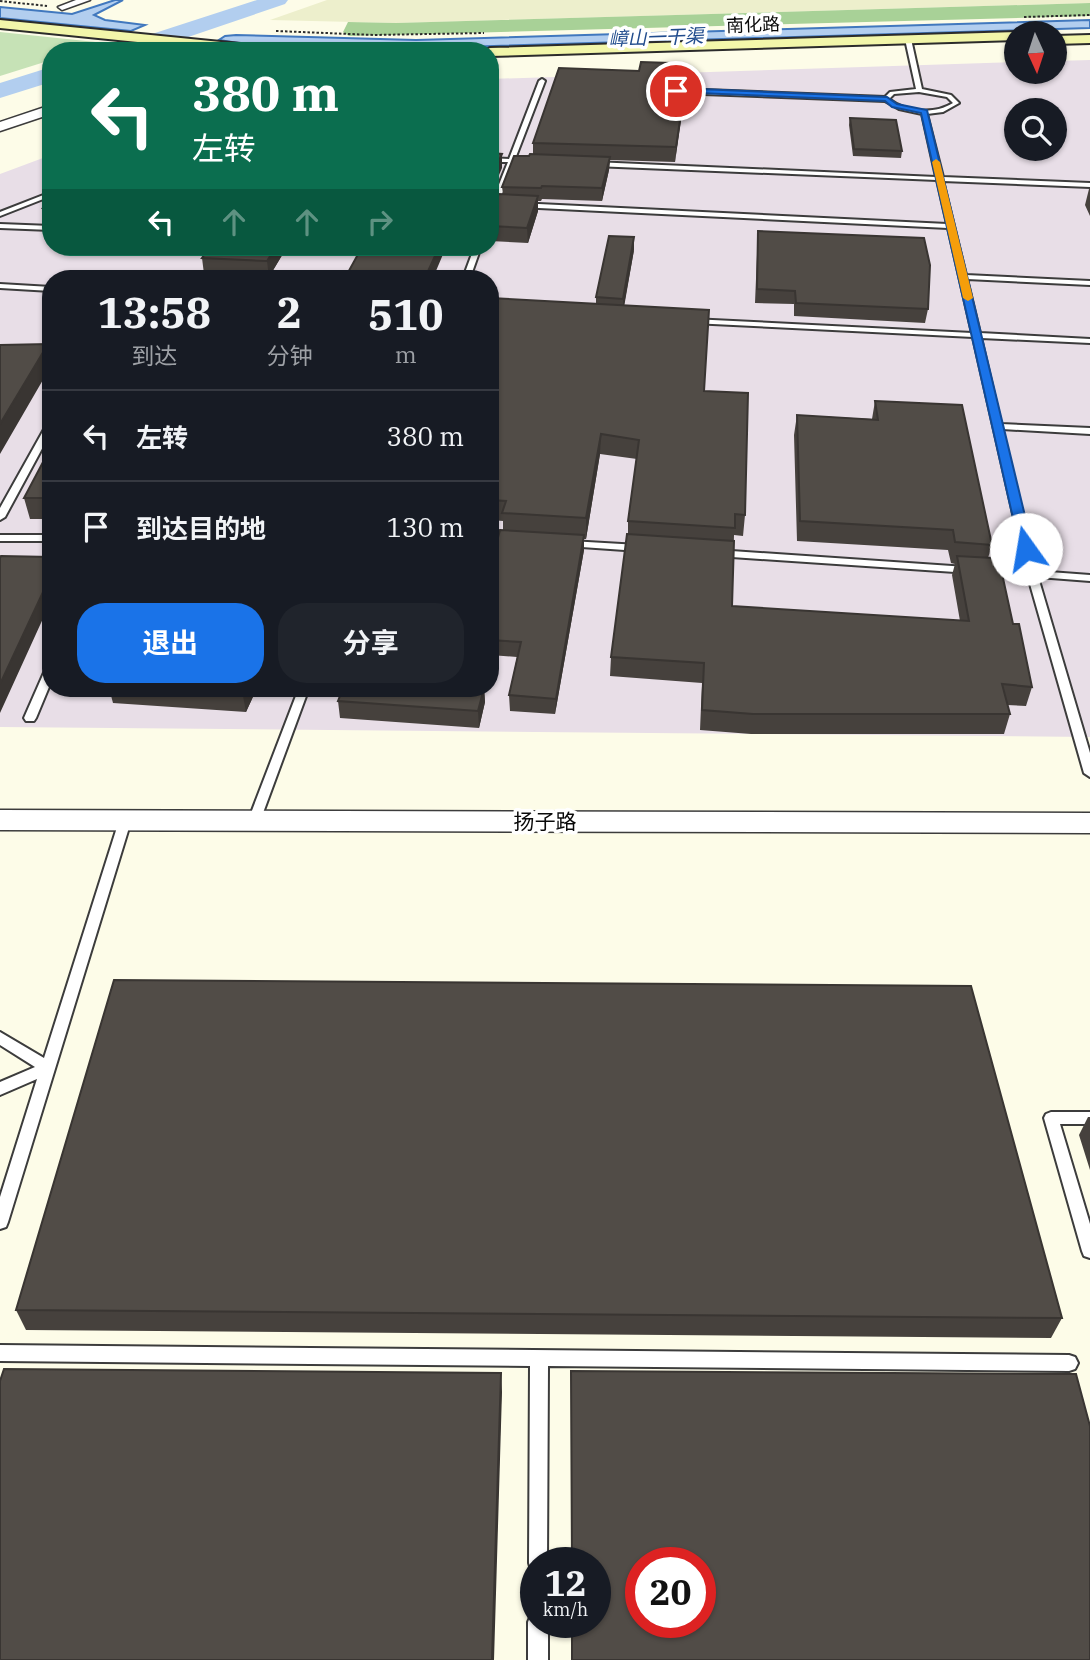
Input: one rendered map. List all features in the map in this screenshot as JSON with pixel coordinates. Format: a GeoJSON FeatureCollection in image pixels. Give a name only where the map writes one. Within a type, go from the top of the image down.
{"type":"FeatureCollection","features":[{"type":"Feature","properties":{"kind":"main road"},"geometry":{"type":"LineString","coordinates":[[0,26],[163,42]]}},
{"type":"Feature","properties":{"kind":"main road"},"geometry":{"type":"LineString","coordinates":[[1068,37],[1090,36]]}},
{"type":"Feature","properties":{"kind":"main road","name":"南化路"},"geometry":{"type":"LineString","coordinates":[[499,55],[1004,38]]}},
{"type":"Feature","properties":{"kind":"street"},"geometry":{"type":"LineString","coordinates":[[62,7],[86,0]]}},
{"type":"Feature","properties":{"kind":"street"},"geometry":{"type":"LineString","coordinates":[[0,127],[42,112]]}},
{"type":"Feature","properties":{"kind":"street","name":"扬子路"},"geometry":{"type":"LineString","coordinates":[[0,820],[1090,823]]}},
{"type":"Feature","properties":{"kind":"lane"},"geometry":{"type":"LineString","coordinates":[[908,42],[919,90]]}},
{"type":"Feature","properties":{"kind":"lane"},"geometry":{"type":"LineString","coordinates":[[678,78],[676,91],[887,99],[895,106],[924,111],[946,109],[956,103],[941,93],[919,90],[899,91],[887,96],[887,99]]}},
{"type":"Feature","properties":{"kind":"lane"},"geometry":{"type":"LineString","coordinates":[[499,188],[542,81]]}},
{"type":"Feature","properties":{"kind":"lane"},"geometry":{"type":"LineString","coordinates":[[924,111],[1032,574],[1090,773]]}},
{"type":"Feature","properties":{"kind":"lane"},"geometry":{"type":"LineString","coordinates":[[499,160],[539,162]]}},
{"type":"Feature","properties":{"kind":"lane"},"geometry":{"type":"LineString","coordinates":[[580,164],[1090,185]]}},
{"type":"Feature","properties":{"kind":"lane"},"geometry":{"type":"LineString","coordinates":[[0,214],[42,198]]}},
{"type":"Feature","properties":{"kind":"lane"},"geometry":{"type":"LineString","coordinates":[[499,204],[951,226]]}},
{"type":"Feature","properties":{"kind":"lane"},"geometry":{"type":"LineString","coordinates":[[0,226],[42,228]]}},
{"type":"Feature","properties":{"kind":"lane"},"geometry":{"type":"LineString","coordinates":[[963,277],[1090,283]]}},
{"type":"Feature","properties":{"kind":"lane"},"geometry":{"type":"LineString","coordinates":[[0,286],[42,288]]}},
{"type":"Feature","properties":{"kind":"lane"},"geometry":{"type":"LineString","coordinates":[[685,321],[1090,341]]}},
{"type":"Feature","properties":{"kind":"lane"},"geometry":{"type":"LineString","coordinates":[[998,426],[1090,431]]}},
{"type":"Feature","properties":{"kind":"lane"},"geometry":{"type":"LineString","coordinates":[[0,517],[42,440]]}},
{"type":"Feature","properties":{"kind":"lane"},"geometry":{"type":"LineString","coordinates":[[0,538],[42,538]]}},
{"type":"Feature","properties":{"kind":"lane"},"geometry":{"type":"LineString","coordinates":[[499,539],[518,540]]}},
{"type":"Feature","properties":{"kind":"lane"},"geometry":{"type":"LineString","coordinates":[[559,543],[657,549]]}},
{"type":"Feature","properties":{"kind":"lane"},"geometry":{"type":"LineString","coordinates":[[698,552],[1090,578]]}},
{"type":"Feature","properties":{"kind":"lane"},"geometry":{"type":"LineString","coordinates":[[30,718],[42,689]]}},
{"type":"Feature","properties":{"kind":"lane"},"geometry":{"type":"LineString","coordinates":[[254,821],[301,697]]}},
{"type":"Feature","properties":{"kind":"lane"},"geometry":{"type":"LineString","coordinates":[[0,1222],[125,821]]}},
{"type":"Feature","properties":{"kind":"lane"},"geometry":{"type":"LineString","coordinates":[[0,1038],[48,1068]]}},
{"type":"Feature","properties":{"kind":"lane"},"geometry":{"type":"LineString","coordinates":[[0,1088],[48,1068]]}},
{"type":"Feature","properties":{"kind":"lane"},"geometry":{"type":"LineString","coordinates":[[1090,1118],[1051,1118],[1090,1251]]}},
{"type":"Feature","properties":{"kind":"lane"},"geometry":{"type":"LineString","coordinates":[[0,1353],[1069,1363]]}},
{"type":"Feature","properties":{"kind":"lane"},"geometry":{"type":"LineString","coordinates":[[538,1547],[539,1358]]}},
{"type":"Feature","properties":{"kind":"lane"},"geometry":{"type":"LineString","coordinates":[[538,1638],[538,1660]]}},
{"type":"Feature","properties":{"kind":"path"},"geometry":{"type":"LineString","coordinates":[[0,1],[62,7]]}},
{"type":"Feature","properties":{"kind":"shaded area"},"geometry":{"type":"Polygon","coordinates":[[[1090,60],[1090,737],[0,727],[0,174],[42,158],[42,256],[499,256],[499,79],[1004,62],[1004,84],[1068,84],[1068,61],[1090,60]]]}},
{"type":"Feature","properties":{"kind":"green space"},"geometry":{"type":"Polygon","coordinates":[[[327,0],[1090,0],[1090,3],[396,23],[270,20],[327,0]]]}},
{"type":"Feature","properties":{"kind":"green space"},"geometry":{"type":"Polygon","coordinates":[[[1090,3],[1090,16],[349,36],[343,32],[348,22],[396,23],[1090,3]]]}},
{"type":"Feature","properties":{"kind":"green space"},"geometry":{"type":"Polygon","coordinates":[[[0,32],[95,42],[42,42],[42,63],[0,76],[0,32]]]}},
{"type":"Feature","properties":{"kind":"water"},"geometry":{"type":"Polygon","coordinates":[[[115,0],[123,0],[94,15],[105,20],[145,25],[131,31],[0,18],[0,7],[72,14],[115,0]]]}},
{"type":"Feature","properties":{"kind":"water"},"geometry":{"type":"Polygon","coordinates":[[[1090,20],[1090,28],[1068,29],[1068,21],[1056,21],[1090,20]]]}},
{"type":"Feature","properties":{"kind":"water","name":"嶂山一干渠"},"geometry":{"type":"Polygon","coordinates":[[[1004,23],[1004,31],[499,46],[499,42],[219,40],[225,36],[416,40],[1004,23]]]}},
{"type":"Feature","properties":{"kind":"building"},"geometry":{"type":"Polygon","coordinates":[[[641,62],[670,63],[664,99],[683,100],[676,147],[533,143],[559,68],[639,71],[641,62]]]}},
{"type":"Feature","properties":{"kind":"building"},"geometry":{"type":"Polygon","coordinates":[[[850,118],[896,120],[902,151],[854,149],[850,118]]]}},
{"type":"Feature","properties":{"kind":"building"},"geometry":{"type":"Polygon","coordinates":[[[530,154],[610,157],[602,188],[502,187],[514,156],[530,154]]]}},
{"type":"Feature","properties":{"kind":"building"},"geometry":{"type":"Polygon","coordinates":[[[499,194],[538,196],[527,228],[499,226],[499,194]]]}},
{"type":"Feature","properties":{"kind":"building"},"geometry":{"type":"Polygon","coordinates":[[[758,231],[924,238],[930,265],[928,309],[796,303],[795,291],[757,289],[758,231]]]}},
{"type":"Feature","properties":{"kind":"building"},"geometry":{"type":"Polygon","coordinates":[[[609,236],[634,237],[623,299],[596,297],[609,236]]]}},
{"type":"Feature","properties":{"kind":"building"},"geometry":{"type":"Polygon","coordinates":[[[203,256],[270,256],[267,261],[202,258],[203,256]]]}},
{"type":"Feature","properties":{"kind":"building"},"geometry":{"type":"Polygon","coordinates":[[[357,256],[435,256],[429,270],[349,270],[357,256]]]}},
{"type":"Feature","properties":{"kind":"building"},"geometry":{"type":"Polygon","coordinates":[[[499,298],[709,310],[704,391],[748,393],[745,515],[735,514],[735,528],[628,521],[639,440],[601,434],[586,518],[502,513],[506,501],[499,501],[499,298]]]}},
{"type":"Feature","properties":{"kind":"building"},"geometry":{"type":"Polygon","coordinates":[[[42,344],[42,354],[0,424],[0,345],[42,344]]]}},
{"type":"Feature","properties":{"kind":"building"},"geometry":{"type":"Polygon","coordinates":[[[875,401],[962,405],[992,545],[955,542],[953,530],[800,521],[797,415],[878,420],[875,401]]]}},
{"type":"Feature","properties":{"kind":"building"},"geometry":{"type":"Polygon","coordinates":[[[42,464],[42,498],[24,498],[42,464]]]}},
{"type":"Feature","properties":{"kind":"building"},"geometry":{"type":"Polygon","coordinates":[[[500,530],[584,535],[556,699],[509,695],[521,642],[499,641],[500,530]]]}},
{"type":"Feature","properties":{"kind":"building"},"geometry":{"type":"Polygon","coordinates":[[[627,534],[734,541],[732,606],[969,621],[957,556],[993,558],[996,569],[1001,569],[1013,624],[1019,624],[1032,687],[1002,684],[1010,714],[753,714],[702,710],[704,663],[611,657],[627,534]]]}},
{"type":"Feature","properties":{"kind":"building"},"geometry":{"type":"Polygon","coordinates":[[[42,557],[42,594],[0,684],[0,558],[42,557]]]}},
{"type":"Feature","properties":{"kind":"building"},"geometry":{"type":"Polygon","coordinates":[[[340,697],[482,697],[478,711],[338,701],[340,697]]]}},
{"type":"Feature","properties":{"kind":"building"},"geometry":{"type":"Polygon","coordinates":[[[114,980],[971,986],[1062,1318],[16,1310],[114,980]]]}},
{"type":"Feature","properties":{"kind":"building"},"geometry":{"type":"Polygon","coordinates":[[[4,1369],[501,1373],[492,1660],[0,1660],[0,1381],[4,1369]]]}},
{"type":"Feature","properties":{"kind":"building"},"geometry":{"type":"Polygon","coordinates":[[[571,1371],[1076,1374],[1090,1426],[1090,1660],[572,1660],[572,1638],[611,1638],[611,1547],[572,1547],[571,1371]]]}},
{"type":"Feature","properties":{"kind":"waterway"},"geometry":{"type":"LineString","coordinates":[[150,42],[278,0]]}},
{"type":"Feature","properties":{"kind":"waterway"},"geometry":{"type":"LineString","coordinates":[[0,91],[42,77]]}},
{"type":"Feature","properties":{"kind":"slow traffic"},"geometry":{"type":"LineString","coordinates":[[936,162],[968,298]]}},
{"type":"Feature","properties":{"kind":"route"},"geometry":{"type":"LineString","coordinates":[[676,91],[887,99],[895,106],[924,111],[1026,549]]}}]}
